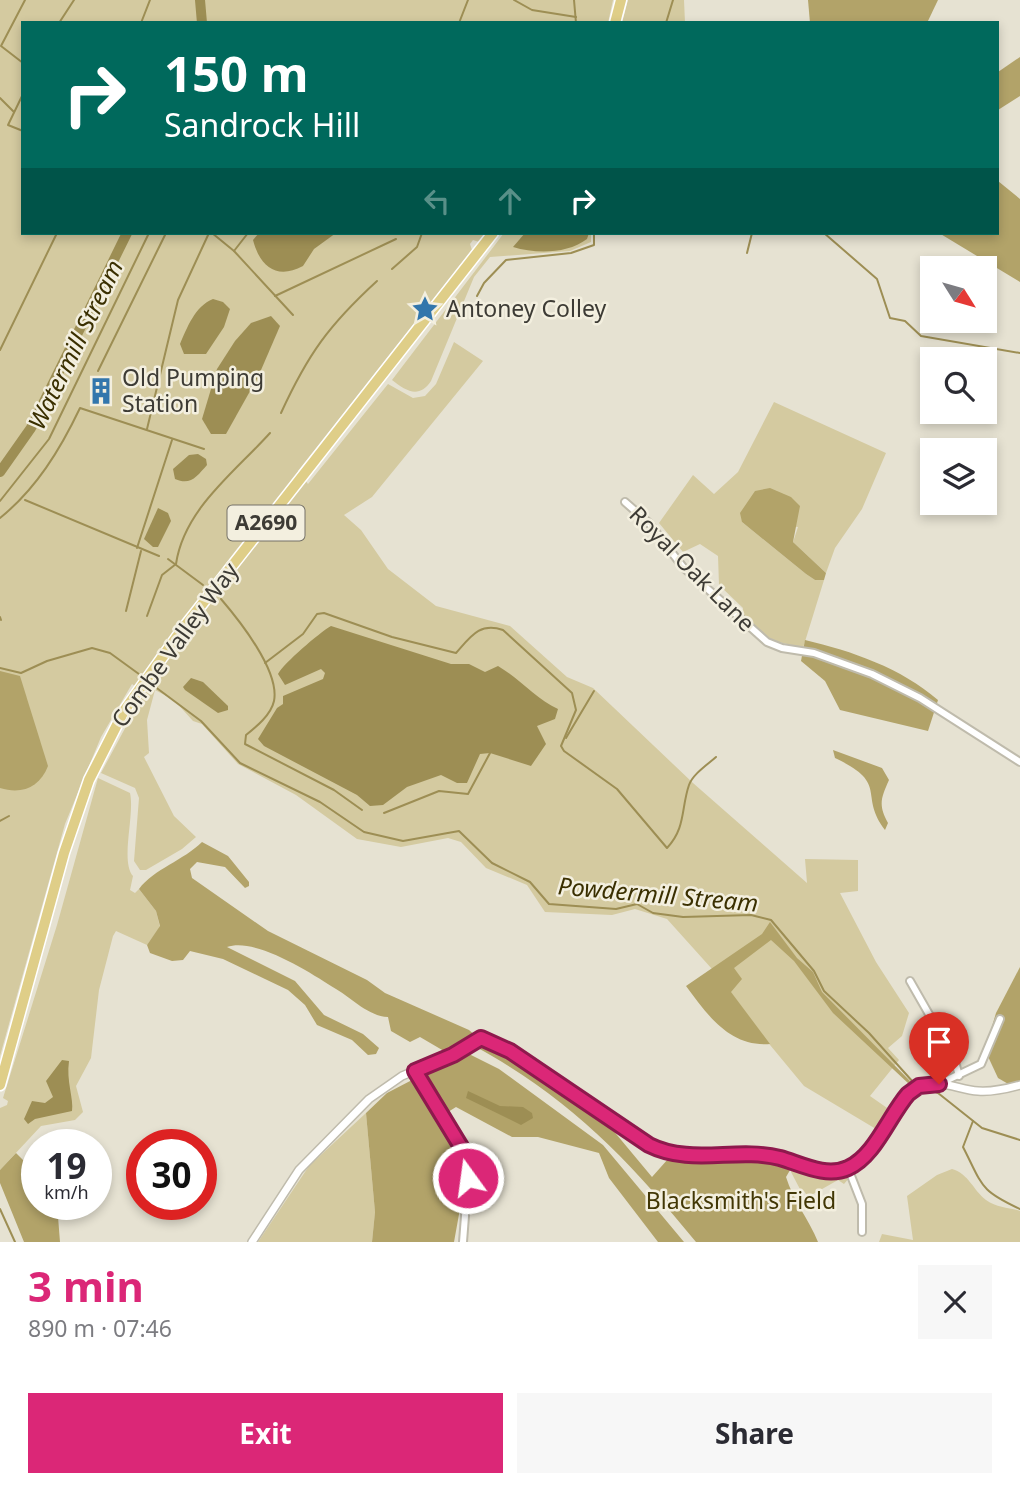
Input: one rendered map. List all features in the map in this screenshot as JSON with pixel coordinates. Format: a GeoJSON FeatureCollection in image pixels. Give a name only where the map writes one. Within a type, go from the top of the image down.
{"type":"FeatureCollection","features":[{"type":"Feature","properties":{"kind":"main road"},"geometry":{"type":"LineString","coordinates":[[616,21],[621,0]]}},
{"type":"Feature","properties":{"kind":"main road","name":"Combe Valley Way"},"geometry":{"type":"LineString","coordinates":[[0,1084],[76,815],[112,730],[154,667],[491,235]]}},
{"type":"Feature","properties":{"kind":"street","name":"Royal Oak Lane"},"geometry":{"type":"LineString","coordinates":[[625,502],[649,523],[683,567],[766,642],[782,649],[814,653],[872,674],[920,698],[1020,762]]}},
{"type":"Feature","properties":{"kind":"street"},"geometry":{"type":"LineString","coordinates":[[909,981],[954,1058],[959,1076]]}},
{"type":"Feature","properties":{"kind":"street"},"geometry":{"type":"LineString","coordinates":[[939,1084],[959,1076],[985,1059],[1000,1018]]}},
{"type":"Feature","properties":{"kind":"street"},"geometry":{"type":"LineString","coordinates":[[251,1242],[285,1189],[316,1150],[369,1098],[481,1038],[493,1041],[649,1145],[667,1153],[683,1156],[778,1158],[821,1170],[848,1168],[867,1151],[908,1094],[919,1086],[939,1084],[978,1091],[1020,1085]]}},
{"type":"Feature","properties":{"kind":"street"},"geometry":{"type":"LineString","coordinates":[[415,1071],[468,1164],[463,1242]]}},
{"type":"Feature","properties":{"kind":"street"},"geometry":{"type":"LineString","coordinates":[[848,1168],[862,1204],[862,1232]]}},
{"type":"Feature","properties":{"kind":"shaded area"},"geometry":{"type":"Polygon","coordinates":[[[0,0],[613,0],[608,21],[21,21],[21,235],[484,235],[479,242],[473,240],[470,244],[472,250],[298,471],[308,484],[388,384],[413,398],[425,396],[436,384],[454,342],[483,361],[372,497],[344,515],[361,530],[388,569],[436,606],[510,626],[567,677],[593,688],[693,783],[807,883],[805,859],[858,860],[858,891],[840,893],[876,962],[909,1013],[902,1036],[888,1048],[899,1060],[870,1096],[890,1110],[876,1129],[804,1086],[727,993],[712,969],[667,919],[635,909],[612,915],[545,912],[527,885],[486,868],[461,842],[448,838],[401,847],[357,839],[296,795],[238,764],[202,724],[193,721],[174,700],[155,690],[147,720],[149,753],[144,757],[174,816],[196,837],[182,849],[146,870],[140,870],[134,861],[139,798],[135,788],[101,773],[144,693],[132,684],[101,737],[65,824],[0,1056],[0,0]]]}},
{"type":"Feature","properties":{"kind":"shaded area"},"geometry":{"type":"Polygon","coordinates":[[[628,0],[684,0],[685,21],[623,21],[628,0]]]}},
{"type":"Feature","properties":{"kind":"shaded area"},"geometry":{"type":"Polygon","coordinates":[[[257,235],[333,235],[314,249],[303,266],[285,272],[265,264],[253,240],[257,235]]]}},
{"type":"Feature","properties":{"kind":"shaded area"},"geometry":{"type":"Polygon","coordinates":[[[502,235],[591,235],[591,242],[570,251],[490,257],[474,277],[431,381],[422,390],[412,391],[392,380],[502,235]]]}},
{"type":"Feature","properties":{"kind":"shaded area"},"geometry":{"type":"Polygon","coordinates":[[[523,235],[588,235],[579,244],[561,250],[541,252],[513,247],[523,235]]]}},
{"type":"Feature","properties":{"kind":"shaded area"},"geometry":{"type":"Polygon","coordinates":[[[213,299],[223,302],[230,309],[224,327],[206,354],[184,354],[180,344],[189,325],[196,312],[213,299]]]}},
{"type":"Feature","properties":{"kind":"shaded area"},"geometry":{"type":"Polygon","coordinates":[[[271,316],[280,326],[258,377],[226,434],[211,434],[202,419],[217,369],[235,341],[251,323],[271,316]]]}},
{"type":"Feature","properties":{"kind":"shaded area"},"geometry":{"type":"Polygon","coordinates":[[[774,402],[886,453],[862,509],[835,548],[826,573],[793,542],[798,527],[742,522],[806,574],[815,580],[824,580],[803,648],[767,639],[742,616],[743,608],[719,585],[718,556],[700,544],[683,552],[659,523],[693,475],[714,494],[738,472],[774,402]]]}},
{"type":"Feature","properties":{"kind":"shaded area"},"geometry":{"type":"Polygon","coordinates":[[[198,454],[206,459],[207,465],[200,473],[190,481],[175,479],[173,469],[189,455],[198,454]]]}},
{"type":"Feature","properties":{"kind":"shaded area"},"geometry":{"type":"Polygon","coordinates":[[[158,508],[168,513],[171,521],[158,547],[153,547],[144,539],[158,508]]]}},
{"type":"Feature","properties":{"kind":"shaded area"},"geometry":{"type":"Polygon","coordinates":[[[331,626],[451,664],[469,664],[485,672],[498,666],[558,709],[555,719],[537,726],[546,744],[531,766],[490,753],[480,754],[467,783],[457,783],[441,775],[407,787],[383,805],[370,806],[357,795],[264,746],[258,739],[277,708],[283,704],[283,696],[323,679],[325,673],[321,669],[285,685],[278,674],[302,648],[331,626]]]}},
{"type":"Feature","properties":{"kind":"shaded area"},"geometry":{"type":"Polygon","coordinates":[[[191,678],[203,682],[228,706],[228,710],[218,713],[185,690],[183,687],[191,678]]]}},
{"type":"Feature","properties":{"kind":"shaded area"},"geometry":{"type":"Polygon","coordinates":[[[98,778],[130,793],[128,860],[133,876],[130,890],[135,893],[139,889],[156,911],[160,927],[147,945],[116,931],[113,936],[99,990],[91,1058],[76,1086],[83,1112],[75,1120],[41,1126],[38,1129],[21,1129],[21,1147],[0,1170],[0,1108],[7,1105],[8,1101],[3,1098],[57,925],[98,778]]]}},
{"type":"Feature","properties":{"kind":"shaded area"},"geometry":{"type":"Polygon","coordinates":[[[62,1060],[69,1061],[72,1111],[35,1119],[28,1124],[24,1119],[32,1101],[45,1103],[53,1097],[46,1081],[62,1060]]]}},
{"type":"Feature","properties":{"kind":"shaded area"},"geometry":{"type":"Polygon","coordinates":[[[468,1091],[500,1106],[523,1107],[532,1113],[533,1118],[521,1125],[466,1098],[468,1091]]]}},
{"type":"Feature","properties":{"kind":"shaded area"},"geometry":{"type":"Polygon","coordinates":[[[366,1113],[375,1212],[372,1242],[258,1242],[309,1166],[366,1113]]]}},
{"type":"Feature","properties":{"kind":"shaded area"},"geometry":{"type":"Polygon","coordinates":[[[793,1165],[819,1174],[820,1178],[823,1175],[830,1180],[848,1175],[849,1178],[844,1184],[838,1180],[808,1197],[804,1191],[802,1193],[791,1172],[793,1165]]]}},
{"type":"Feature","properties":{"kind":"shaded area"},"geometry":{"type":"Polygon","coordinates":[[[952,1169],[967,1178],[990,1203],[1020,1211],[1020,1242],[879,1242],[882,1234],[913,1240],[907,1196],[937,1175],[952,1169]]]}},
{"type":"Feature","properties":{"kind":"green space"},"geometry":{"type":"Polygon","coordinates":[[[808,0],[938,0],[928,21],[810,21],[808,0]]]}},
{"type":"Feature","properties":{"kind":"green space"},"geometry":{"type":"Polygon","coordinates":[[[1020,57],[1020,96],[999,109],[999,71],[1020,57]]]}},
{"type":"Feature","properties":{"kind":"green space"},"geometry":{"type":"Polygon","coordinates":[[[999,182],[1020,199],[1020,282],[998,269],[998,256],[977,256],[942,235],[999,235],[999,182]]]}},
{"type":"Feature","properties":{"kind":"green space"},"geometry":{"type":"Polygon","coordinates":[[[770,488],[791,497],[800,506],[793,542],[826,573],[824,580],[815,580],[806,574],[742,522],[740,513],[755,491],[770,488]]]}},
{"type":"Feature","properties":{"kind":"green space"},"geometry":{"type":"Polygon","coordinates":[[[805,640],[875,662],[924,689],[938,700],[928,731],[840,710],[825,681],[801,661],[805,640]]]}},
{"type":"Feature","properties":{"kind":"green space"},"geometry":{"type":"Polygon","coordinates":[[[0,671],[20,676],[48,766],[35,784],[23,790],[0,788],[0,671]]]}},
{"type":"Feature","properties":{"kind":"green space"},"geometry":{"type":"Polygon","coordinates":[[[833,750],[882,768],[889,780],[882,802],[888,823],[885,830],[877,818],[868,783],[852,767],[835,758],[833,750]]]}},
{"type":"Feature","properties":{"kind":"green space"},"geometry":{"type":"Polygon","coordinates":[[[202,842],[228,856],[249,882],[249,886],[245,888],[225,867],[197,862],[190,869],[192,878],[268,931],[367,980],[385,993],[469,1030],[477,1037],[449,1054],[420,1037],[410,1042],[391,1031],[388,1017],[367,1010],[283,958],[253,947],[227,947],[295,981],[324,1015],[363,1034],[379,1048],[376,1054],[368,1055],[352,1040],[317,1025],[305,1005],[288,990],[223,959],[190,951],[183,960],[172,961],[150,953],[147,945],[160,926],[156,911],[139,889],[202,842]]]}},
{"type":"Feature","properties":{"kind":"green space"},"geometry":{"type":"Polygon","coordinates":[[[770,922],[797,958],[813,972],[822,992],[911,1082],[909,1084],[833,1013],[794,961],[771,940],[734,968],[742,979],[731,992],[770,1044],[756,1044],[732,1035],[703,1008],[686,986],[762,934],[770,922]]]}},
{"type":"Feature","properties":{"kind":"green space"},"geometry":{"type":"Polygon","coordinates":[[[1020,967],[1020,1081],[1010,1085],[998,1078],[985,1050],[996,1013],[1020,967]]]}},
{"type":"Feature","properties":{"kind":"green space","name":"Blacksmith's Field"},"geometry":{"type":"Polygon","coordinates":[[[481,1043],[509,1054],[612,1122],[612,1129],[652,1177],[668,1159],[779,1161],[793,1165],[786,1177],[818,1242],[696,1242],[596,1132],[539,1087],[474,1046],[481,1043]]]}},
{"type":"Feature","properties":{"kind":"green space"},"geometry":{"type":"Polygon","coordinates":[[[465,1052],[499,1069],[603,1145],[684,1242],[658,1242],[609,1178],[599,1153],[538,1137],[512,1137],[456,1107],[448,1112],[425,1073],[465,1052]]]}},
{"type":"Feature","properties":{"kind":"green space"},"geometry":{"type":"Polygon","coordinates":[[[412,1080],[458,1155],[463,1192],[454,1242],[372,1242],[375,1212],[366,1113],[387,1093],[412,1080]]]}},
{"type":"Feature","properties":{"kind":"green space"},"geometry":{"type":"Polygon","coordinates":[[[16,1153],[21,1158],[21,1220],[58,1220],[60,1242],[24,1242],[0,1183],[0,1170],[16,1153]]]}},
{"type":"Feature","properties":{"kind":"waterway"},"geometry":{"type":"LineString","coordinates":[[21,61],[1,46],[25,0]]}},
{"type":"Feature","properties":{"kind":"waterway"},"geometry":{"type":"LineString","coordinates":[[60,21],[74,0]]}},
{"type":"Feature","properties":{"kind":"waterway"},"geometry":{"type":"LineString","coordinates":[[142,21],[150,0]]}},
{"type":"Feature","properties":{"kind":"waterway"},"geometry":{"type":"LineString","coordinates":[[200,0],[202,21]]}},
{"type":"Feature","properties":{"kind":"waterway"},"geometry":{"type":"LineString","coordinates":[[460,21],[468,0]]}},
{"type":"Feature","properties":{"kind":"waterway"},"geometry":{"type":"LineString","coordinates":[[514,0],[532,10],[576,17]]}},
{"type":"Feature","properties":{"kind":"waterway"},"geometry":{"type":"LineString","coordinates":[[574,0],[576,21]]}},
{"type":"Feature","properties":{"kind":"waterway"},"geometry":{"type":"LineString","coordinates":[[667,21],[673,0]]}},
{"type":"Feature","properties":{"kind":"waterway"},"geometry":{"type":"LineString","coordinates":[[0,98],[14,112]]}},
{"type":"Feature","properties":{"kind":"waterway"},"geometry":{"type":"LineString","coordinates":[[21,98],[8,125],[21,130]]}},
{"type":"Feature","properties":{"kind":"waterway"},"geometry":{"type":"LineString","coordinates":[[0,350],[56,235]]}},
{"type":"Feature","properties":{"kind":"waterway"},"geometry":{"type":"LineString","coordinates":[[0,472],[31,428],[126,235]]}},
{"type":"Feature","properties":{"kind":"waterway","name":"Watermill Stream"},"geometry":{"type":"LineString","coordinates":[[0,501],[49,439],[148,235]]}},
{"type":"Feature","properties":{"kind":"waterway"},"geometry":{"type":"LineString","coordinates":[[98,371],[165,235]]}},
{"type":"Feature","properties":{"kind":"waterway"},"geometry":{"type":"LineString","coordinates":[[147,429],[178,300],[208,235]]}},
{"type":"Feature","properties":{"kind":"waterway"},"geometry":{"type":"LineString","coordinates":[[214,235],[234,251],[293,315]]}},
{"type":"Feature","properties":{"kind":"waterway"},"geometry":{"type":"LineString","coordinates":[[234,251],[246,235]]}},
{"type":"Feature","properties":{"kind":"waterway"},"geometry":{"type":"LineString","coordinates":[[392,269],[417,247],[421,235]]}},
{"type":"Feature","properties":{"kind":"waterway"},"geometry":{"type":"LineString","coordinates":[[477,296],[484,283],[506,260],[571,253],[594,245],[594,235]]}},
{"type":"Feature","properties":{"kind":"waterway"},"geometry":{"type":"LineString","coordinates":[[747,253],[752,235]]}},
{"type":"Feature","properties":{"kind":"waterway","name":"Watermill Stream"},"geometry":{"type":"LineString","coordinates":[[826,235],[877,279],[890,318],[905,321],[921,336],[1020,353]]}},
{"type":"Feature","properties":{"kind":"waterway"},"geometry":{"type":"LineString","coordinates":[[275,296],[396,239]]}},
{"type":"Feature","properties":{"kind":"waterway"},"geometry":{"type":"LineString","coordinates":[[281,413],[321,341],[377,281]]}},
{"type":"Feature","properties":{"kind":"waterway"},"geometry":{"type":"LineString","coordinates":[[0,518],[36,482],[80,408],[204,449]]}},
{"type":"Feature","properties":{"kind":"waterway"},"geometry":{"type":"LineString","coordinates":[[147,616],[162,575],[176,564],[181,544],[200,509],[270,433]]}},
{"type":"Feature","properties":{"kind":"waterway"},"geometry":{"type":"LineString","coordinates":[[137,548],[172,440]]}},
{"type":"Feature","properties":{"kind":"waterway"},"geometry":{"type":"LineString","coordinates":[[25,500],[159,556]]}},
{"type":"Feature","properties":{"kind":"waterway"},"geometry":{"type":"LineString","coordinates":[[126,611],[141,551]]}},
{"type":"Feature","properties":{"kind":"waterway"},"geometry":{"type":"LineString","coordinates":[[168,559],[203,585]]}},
{"type":"Feature","properties":{"kind":"waterway"},"geometry":{"type":"LineString","coordinates":[[221,599],[265,661],[274,689],[274,701],[270,711],[246,735],[245,744],[334,790],[362,810]]}},
{"type":"Feature","properties":{"kind":"waterway"},"geometry":{"type":"LineString","coordinates":[[265,663],[303,634],[317,614],[324,613],[392,637],[456,653],[471,636],[482,629],[503,630],[572,693],[576,710],[561,746],[564,751],[617,789],[667,848],[680,825],[691,781],[716,757]]}},
{"type":"Feature","properties":{"kind":"waterway","name":"Powdermill Stream"},"geometry":{"type":"LineString","coordinates":[[0,668],[21,673],[47,661],[92,648],[110,653],[143,677]]}},
{"type":"Feature","properties":{"kind":"waterway","name":"Powdermill Stream"},"geometry":{"type":"LineString","coordinates":[[150,683],[201,721],[240,763],[320,802],[364,832],[403,841],[459,831],[492,863],[530,882],[549,904],[616,909],[637,904],[653,913],[683,917],[751,915],[771,920],[814,971],[824,991],[869,1033],[913,1082]]}},
{"type":"Feature","properties":{"kind":"waterway"},"geometry":{"type":"LineString","coordinates":[[566,738],[594,691]]}},
{"type":"Feature","properties":{"kind":"waterway"},"geometry":{"type":"LineString","coordinates":[[384,813],[439,791],[468,794],[490,753]]}},
{"type":"Feature","properties":{"kind":"waterway"},"geometry":{"type":"LineString","coordinates":[[0,821],[9,816]]}},
{"type":"Feature","properties":{"kind":"waterway","name":"Powdermill Stream"},"geometry":{"type":"LineString","coordinates":[[925,1088],[938,1093],[982,1128],[1020,1140]]}},
{"type":"Feature","properties":{"kind":"waterway"},"geometry":{"type":"LineString","coordinates":[[973,1121],[963,1147],[975,1170],[989,1191],[1020,1209]]}},
{"type":"Feature","properties":{"kind":"waterway"},"geometry":{"type":"LineString","coordinates":[[0,1209],[15,1242]]}},
{"type":"Feature","properties":{"kind":"place","name":"Antoney Colley"},"geometry":{"type":"Point","coordinates":[425,309]}},
{"type":"Feature","properties":{"kind":"place","name":"Old Pumping Station"},"geometry":{"type":"Point","coordinates":[101,391]}},
{"type":"Feature","properties":{"kind":"route"},"geometry":{"type":"LineString","coordinates":[[468,1178],[468,1164],[463,1150],[415,1071],[453,1055],[481,1038],[493,1041],[510,1051],[649,1145],[667,1153],[683,1156],[738,1155],[778,1158],[825,1171],[841,1170],[857,1162],[908,1094],[919,1086],[939,1084]]}}]}
